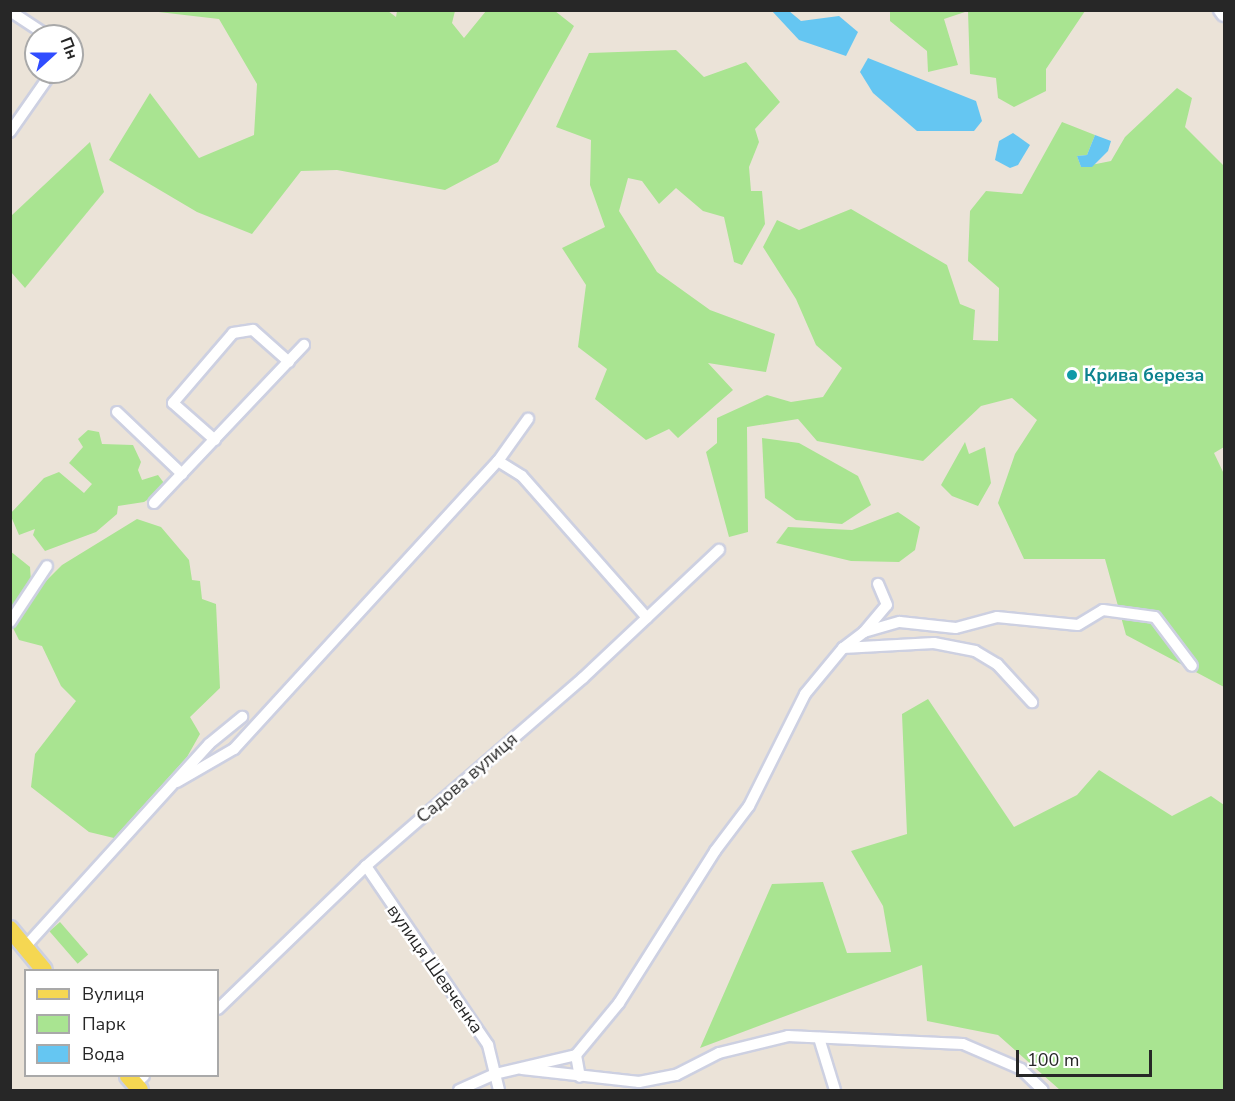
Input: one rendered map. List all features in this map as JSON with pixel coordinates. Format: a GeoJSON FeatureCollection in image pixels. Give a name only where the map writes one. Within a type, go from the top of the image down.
{"type":"FeatureCollection","features":[{"type":"Feature","properties":{"kind":"main road"},"geometry":{"type":"LineString","coordinates":[[10,929],[43,969]]}},
{"type":"Feature","properties":{"kind":"street"},"geometry":{"type":"LineString","coordinates":[[1221,10],[1224,14]]}},
{"type":"Feature","properties":{"kind":"street"},"geometry":{"type":"LineString","coordinates":[[10,11],[30,24]]}},
{"type":"Feature","properties":{"kind":"street"},"geometry":{"type":"LineString","coordinates":[[10,132],[44,84]]}},
{"type":"Feature","properties":{"kind":"street"},"geometry":{"type":"LineString","coordinates":[[215,440],[173,403],[233,333],[253,330],[289,362]]}},
{"type":"Feature","properties":{"kind":"street"},"geometry":{"type":"LineString","coordinates":[[154,503],[304,345]]}},
{"type":"Feature","properties":{"kind":"street"},"geometry":{"type":"LineString","coordinates":[[117,412],[182,474]]}},
{"type":"Feature","properties":{"kind":"street"},"geometry":{"type":"LineString","coordinates":[[177,782],[234,749],[498,461],[528,419]]}},
{"type":"Feature","properties":{"kind":"street"},"geometry":{"type":"LineString","coordinates":[[498,461],[522,476],[647,618]]}},
{"type":"Feature","properties":{"kind":"street","name":"Садова вулиця"},"geometry":{"type":"LineString","coordinates":[[219,1007],[366,866],[647,618],[719,550]]}},
{"type":"Feature","properties":{"kind":"street"},"geometry":{"type":"LineString","coordinates":[[10,622],[47,566]]}},
{"type":"Feature","properties":{"kind":"street"},"geometry":{"type":"LineString","coordinates":[[459,1090],[495,1074],[576,1055],[619,1003],[672,924],[716,851],[749,806],[805,694],[843,648],[864,632],[887,605],[878,584]]}},
{"type":"Feature","properties":{"kind":"street"},"geometry":{"type":"LineString","coordinates":[[864,632],[900,622],[956,628],[998,617],[1078,625],[1103,610],[1155,617],[1192,666]]}},
{"type":"Feature","properties":{"kind":"street"},"geometry":{"type":"LineString","coordinates":[[843,648],[934,643],[975,651],[997,664],[1032,702]]}},
{"type":"Feature","properties":{"kind":"street"},"geometry":{"type":"LineString","coordinates":[[25,947],[177,782],[209,744],[242,717]]}},
{"type":"Feature","properties":{"kind":"street","name":"вулиця Шевченка"},"geometry":{"type":"LineString","coordinates":[[366,866],[488,1045],[495,1074]]}},
{"type":"Feature","properties":{"kind":"street"},"geometry":{"type":"LineString","coordinates":[[519,1069],[639,1082],[676,1075],[719,1053],[788,1036],[963,1044],[1021,1068],[1043,1090]]}},
{"type":"Feature","properties":{"kind":"street"},"geometry":{"type":"LineString","coordinates":[[819,1038],[835,1090]]}},
{"type":"Feature","properties":{"kind":"street"},"geometry":{"type":"LineString","coordinates":[[576,1055],[580,1077]]}},
{"type":"Feature","properties":{"kind":"street"},"geometry":{"type":"LineString","coordinates":[[495,1074],[499,1090]]}},
{"type":"Feature","properties":{"kind":"green space"},"geometry":{"type":"Polygon","coordinates":[[[150,11],[388,11],[396,17],[397,11],[455,11],[452,23],[464,38],[486,11],[555,11],[574,26],[498,162],[445,190],[337,170],[301,171],[252,234],[197,212],[109,160],[150,93],[199,158],[254,135],[257,84],[219,19],[150,11]]]}},
{"type":"Feature","properties":{"kind":"green space"},"geometry":{"type":"Polygon","coordinates":[[[890,11],[968,11],[944,19],[958,65],[928,72],[927,51],[890,21],[890,11]]]}},
{"type":"Feature","properties":{"kind":"green space"},"geometry":{"type":"Polygon","coordinates":[[[968,11],[1085,11],[1046,69],[1046,91],[1014,107],[998,98],[996,78],[970,74],[968,11]]]}},
{"type":"Feature","properties":{"kind":"green space"},"geometry":{"type":"Polygon","coordinates":[[[676,50],[704,77],[746,62],[780,102],[755,129],[759,142],[749,167],[751,191],[762,191],[765,224],[742,265],[734,262],[724,217],[703,211],[676,188],[659,204],[642,181],[628,178],[619,211],[657,272],[710,310],[775,334],[766,372],[708,363],[733,390],[678,438],[669,429],[646,440],[595,399],[607,369],[578,347],[586,285],[562,248],[605,227],[590,185],[591,140],[556,127],[589,53],[676,50]]]}},
{"type":"Feature","properties":{"kind":"green space"},"geometry":{"type":"Polygon","coordinates":[[[1177,88],[1192,98],[1185,127],[1224,166],[1224,447],[1214,453],[1224,474],[1224,687],[1126,635],[1105,559],[1024,559],[998,503],[1015,454],[1037,420],[1012,398],[981,406],[923,461],[817,441],[798,419],[747,427],[748,532],[729,537],[706,452],[717,443],[717,418],[767,395],[791,402],[823,397],[842,368],[816,345],[796,299],[763,247],[777,220],[799,230],[851,209],[947,265],[960,304],[975,310],[973,340],[998,341],[999,288],[968,261],[970,211],[986,191],[1022,194],[1062,122],[1095,135],[1087,155],[1077,156],[1081,167],[1111,161],[1125,137],[1177,88]]]}},
{"type":"Feature","properties":{"kind":"green space"},"geometry":{"type":"Polygon","coordinates":[[[90,142],[104,192],[25,288],[11,272],[11,216],[90,142]]]}},
{"type":"Feature","properties":{"kind":"green space"},"geometry":{"type":"Polygon","coordinates":[[[88,430],[99,432],[102,444],[133,445],[141,462],[138,470],[142,480],[158,475],[167,487],[144,502],[118,506],[117,514],[96,532],[45,551],[33,535],[35,529],[19,535],[10,514],[44,478],[59,472],[84,493],[92,484],[69,463],[83,447],[78,439],[88,430]]]}},
{"type":"Feature","properties":{"kind":"green space"},"geometry":{"type":"Polygon","coordinates":[[[762,438],[799,443],[858,476],[871,505],[842,524],[796,520],[765,498],[762,438]]]}},
{"type":"Feature","properties":{"kind":"green space"},"geometry":{"type":"Polygon","coordinates":[[[965,442],[969,454],[985,447],[991,483],[978,506],[952,496],[941,485],[965,442]]]}},
{"type":"Feature","properties":{"kind":"green space"},"geometry":{"type":"Polygon","coordinates":[[[898,512],[920,527],[915,550],[899,562],[851,561],[776,543],[788,527],[852,530],[898,512]]]}},
{"type":"Feature","properties":{"kind":"green space"},"geometry":{"type":"Polygon","coordinates":[[[137,519],[161,527],[189,560],[192,580],[200,581],[202,599],[216,604],[220,688],[190,717],[200,734],[187,757],[114,838],[89,832],[31,787],[35,754],[76,701],[61,686],[42,646],[19,640],[11,624],[10,551],[30,567],[31,581],[42,585],[62,565],[137,519]]]}},
{"type":"Feature","properties":{"kind":"green space"},"geometry":{"type":"Polygon","coordinates":[[[928,699],[1014,827],[1077,795],[1099,770],[1172,816],[1211,796],[1224,805],[1224,1090],[1060,1090],[998,1035],[927,1021],[922,965],[700,1048],[772,884],[823,882],[847,953],[891,952],[883,906],[851,851],[907,834],[902,714],[928,699]]]}},
{"type":"Feature","properties":{"kind":"green space"},"geometry":{"type":"Polygon","coordinates":[[[60,922],[88,954],[78,964],[49,931],[60,922]]]}},
{"type":"Feature","properties":{"kind":"water"},"geometry":{"type":"Polygon","coordinates":[[[772,11],[789,11],[801,21],[839,16],[858,32],[846,56],[799,40],[772,11]]]}},
{"type":"Feature","properties":{"kind":"water"},"geometry":{"type":"Polygon","coordinates":[[[868,58],[976,101],[982,121],[974,131],[917,131],[873,93],[860,72],[868,58]]]}},
{"type":"Feature","properties":{"kind":"water"},"geometry":{"type":"Polygon","coordinates":[[[1013,133],[1030,145],[1018,165],[1010,168],[995,160],[999,141],[1013,133]]]}},
{"type":"Feature","properties":{"kind":"water"},"geometry":{"type":"Polygon","coordinates":[[[1095,135],[1111,141],[1108,151],[1092,167],[1081,167],[1077,156],[1087,155],[1095,135]]]}},
{"type":"Feature","properties":{"kind":"place","name":"Крива береза"},"geometry":{"type":"Point","coordinates":[1072,375]}}]}
